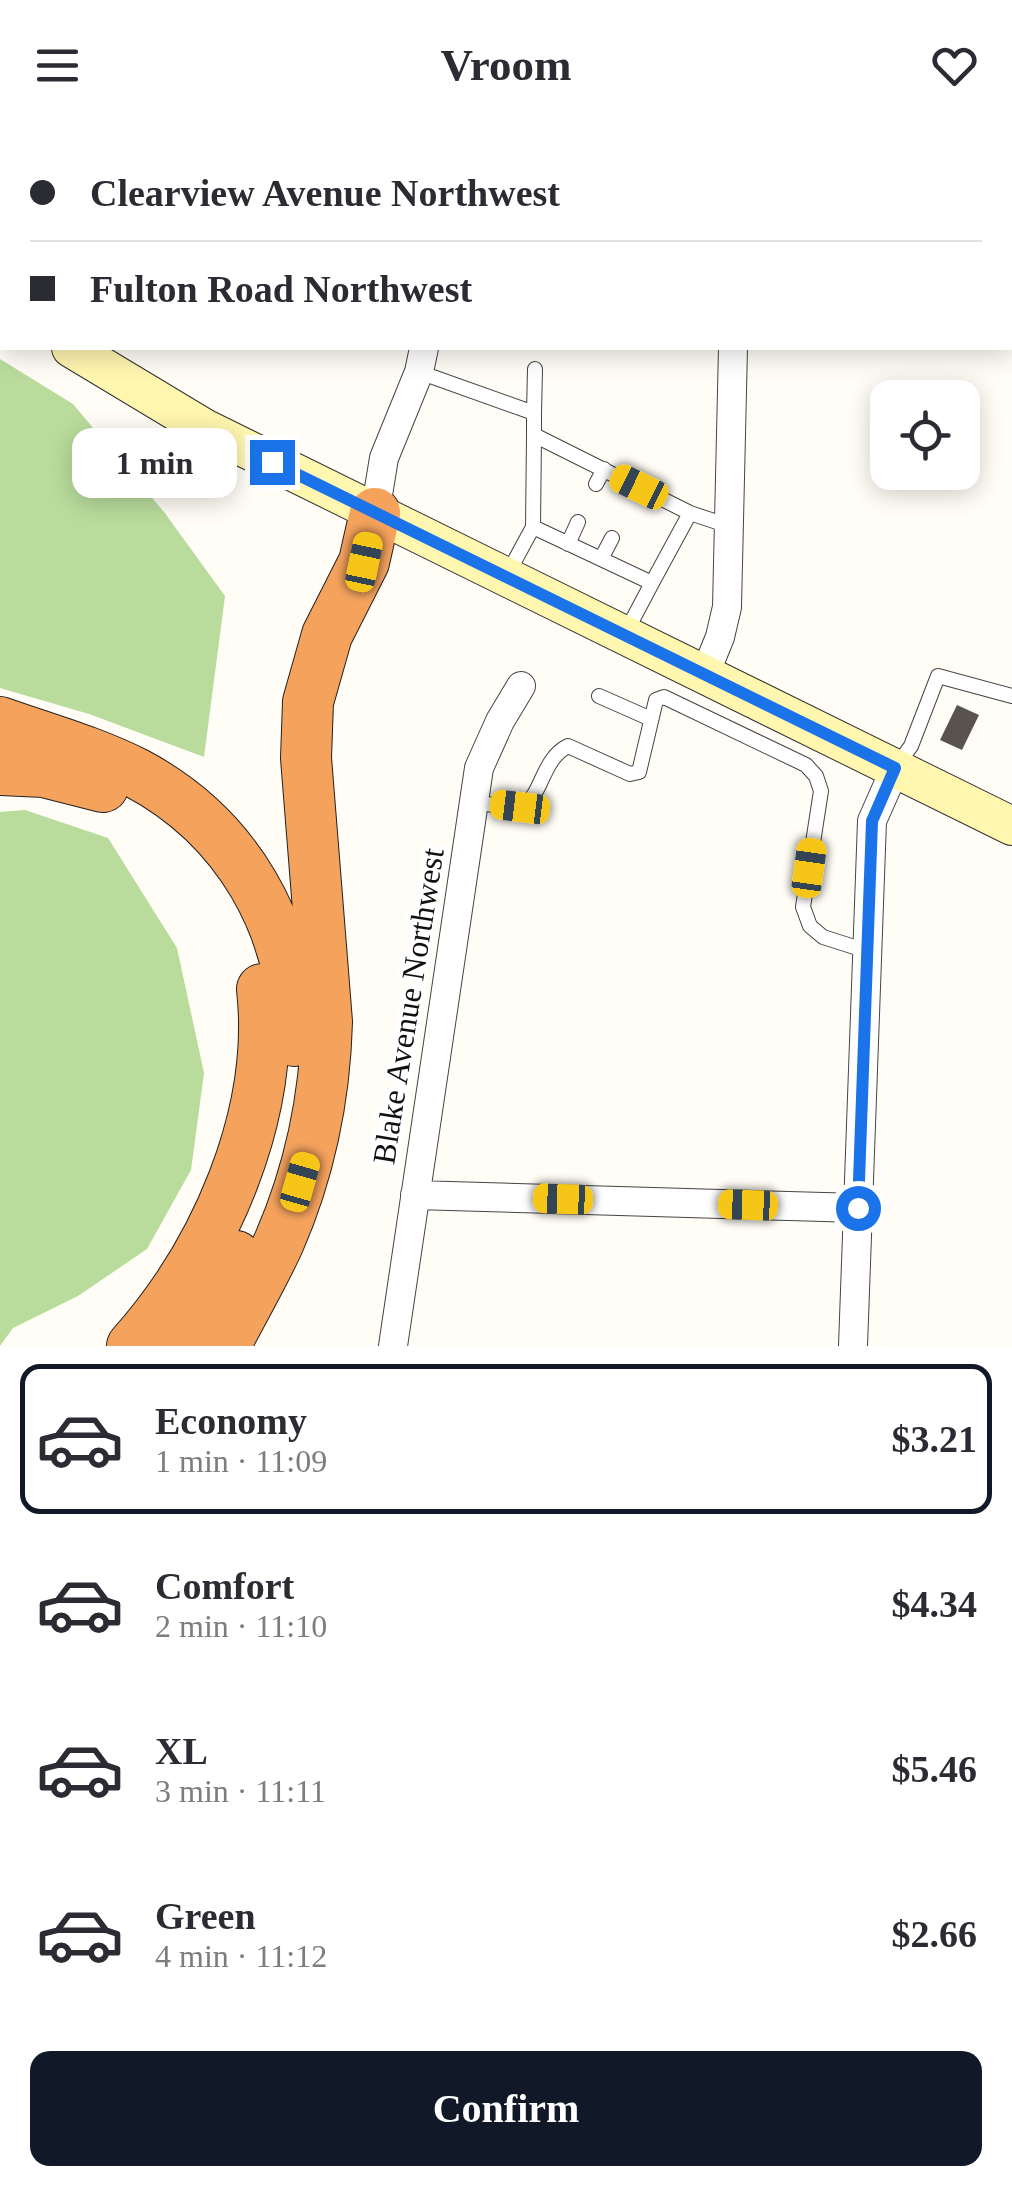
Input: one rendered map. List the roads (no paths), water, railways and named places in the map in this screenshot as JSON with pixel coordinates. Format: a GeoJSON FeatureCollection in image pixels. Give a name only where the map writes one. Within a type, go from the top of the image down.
{"type":"FeatureCollection","features":[{"type":"Feature","properties":{"kind":"highway"},"geometry":{"type":"LineString","coordinates":[[227,1338],[279,1241],[316,1127],[326,1069],[327,1022],[306,729],[317,662],[364,562],[375,513]]}},
{"type":"Feature","properties":{"kind":"highway"},"geometry":{"type":"LineString","coordinates":[[0,722],[136,773],[190,809],[225,843],[246,872],[276,927],[286,959],[294,1063],[286,1110],[265,1185],[240,1248],[182,1346]]}},
{"type":"Feature","properties":{"kind":"highway"},"geometry":{"type":"LineString","coordinates":[[0,770],[79,779],[136,802],[168,824],[214,871],[232,899],[248,931],[260,972],[266,1035],[259,1088],[241,1157],[194,1260],[132,1346]]}},
{"type":"Feature","properties":{"kind":"main road"},"geometry":{"type":"LineString","coordinates":[[74,350],[204,428],[1012,826]]}},
{"type":"Feature","properties":{"kind":"street"},"geometry":{"type":"LineString","coordinates":[[705,674],[727,607],[732,350]]}},
{"type":"Feature","properties":{"kind":"street"},"geometry":{"type":"LineString","coordinates":[[375,513],[384,458],[421,360]]}},
{"type":"Feature","properties":{"kind":"street","name":"Blake Avenue Northwest"},"geometry":{"type":"LineString","coordinates":[[393,1346],[480,768],[500,720],[521,686]]}},
{"type":"Feature","properties":{"kind":"street"},"geometry":{"type":"LineString","coordinates":[[853,1346],[872,821],[895,768]]}},
{"type":"Feature","properties":{"kind":"street"},"geometry":{"type":"LineString","coordinates":[[416,1195],[858,1208]]}},
{"type":"Feature","properties":{"kind":"lane"},"geometry":{"type":"LineString","coordinates":[[421,360],[534,413]]}},
{"type":"Feature","properties":{"kind":"lane"},"geometry":{"type":"LineString","coordinates":[[507,576],[534,528],[535,370]]}},
{"type":"Feature","properties":{"kind":"lane"},"geometry":{"type":"LineString","coordinates":[[534,435],[604,470],[635,493],[729,526]]}},
{"type":"Feature","properties":{"kind":"lane"},"geometry":{"type":"LineString","coordinates":[[596,484],[604,470]]}},
{"type":"Feature","properties":{"kind":"lane"},"geometry":{"type":"LineString","coordinates":[[625,634],[690,512]]}},
{"type":"Feature","properties":{"kind":"lane"},"geometry":{"type":"LineString","coordinates":[[568,544],[578,522]]}},
{"type":"Feature","properties":{"kind":"lane"},"geometry":{"type":"LineString","coordinates":[[534,528],[652,584]]}},
{"type":"Feature","properties":{"kind":"lane"},"geometry":{"type":"LineString","coordinates":[[601,559],[612,538]]}},
{"type":"Feature","properties":{"kind":"lane"},"geometry":{"type":"LineString","coordinates":[[895,768],[911,746],[938,676],[1012,696]]}},
{"type":"Feature","properties":{"kind":"lane"},"geometry":{"type":"LineString","coordinates":[[599,696],[652,720]]}},
{"type":"Feature","properties":{"kind":"lane"},"geometry":{"type":"LineString","coordinates":[[474,802],[520,807],[528,803],[558,751],[568,746],[630,774],[639,772],[656,700],[664,697],[806,765],[816,776],[820,790],[803,907],[810,926],[823,937],[867,950]]}}]}
